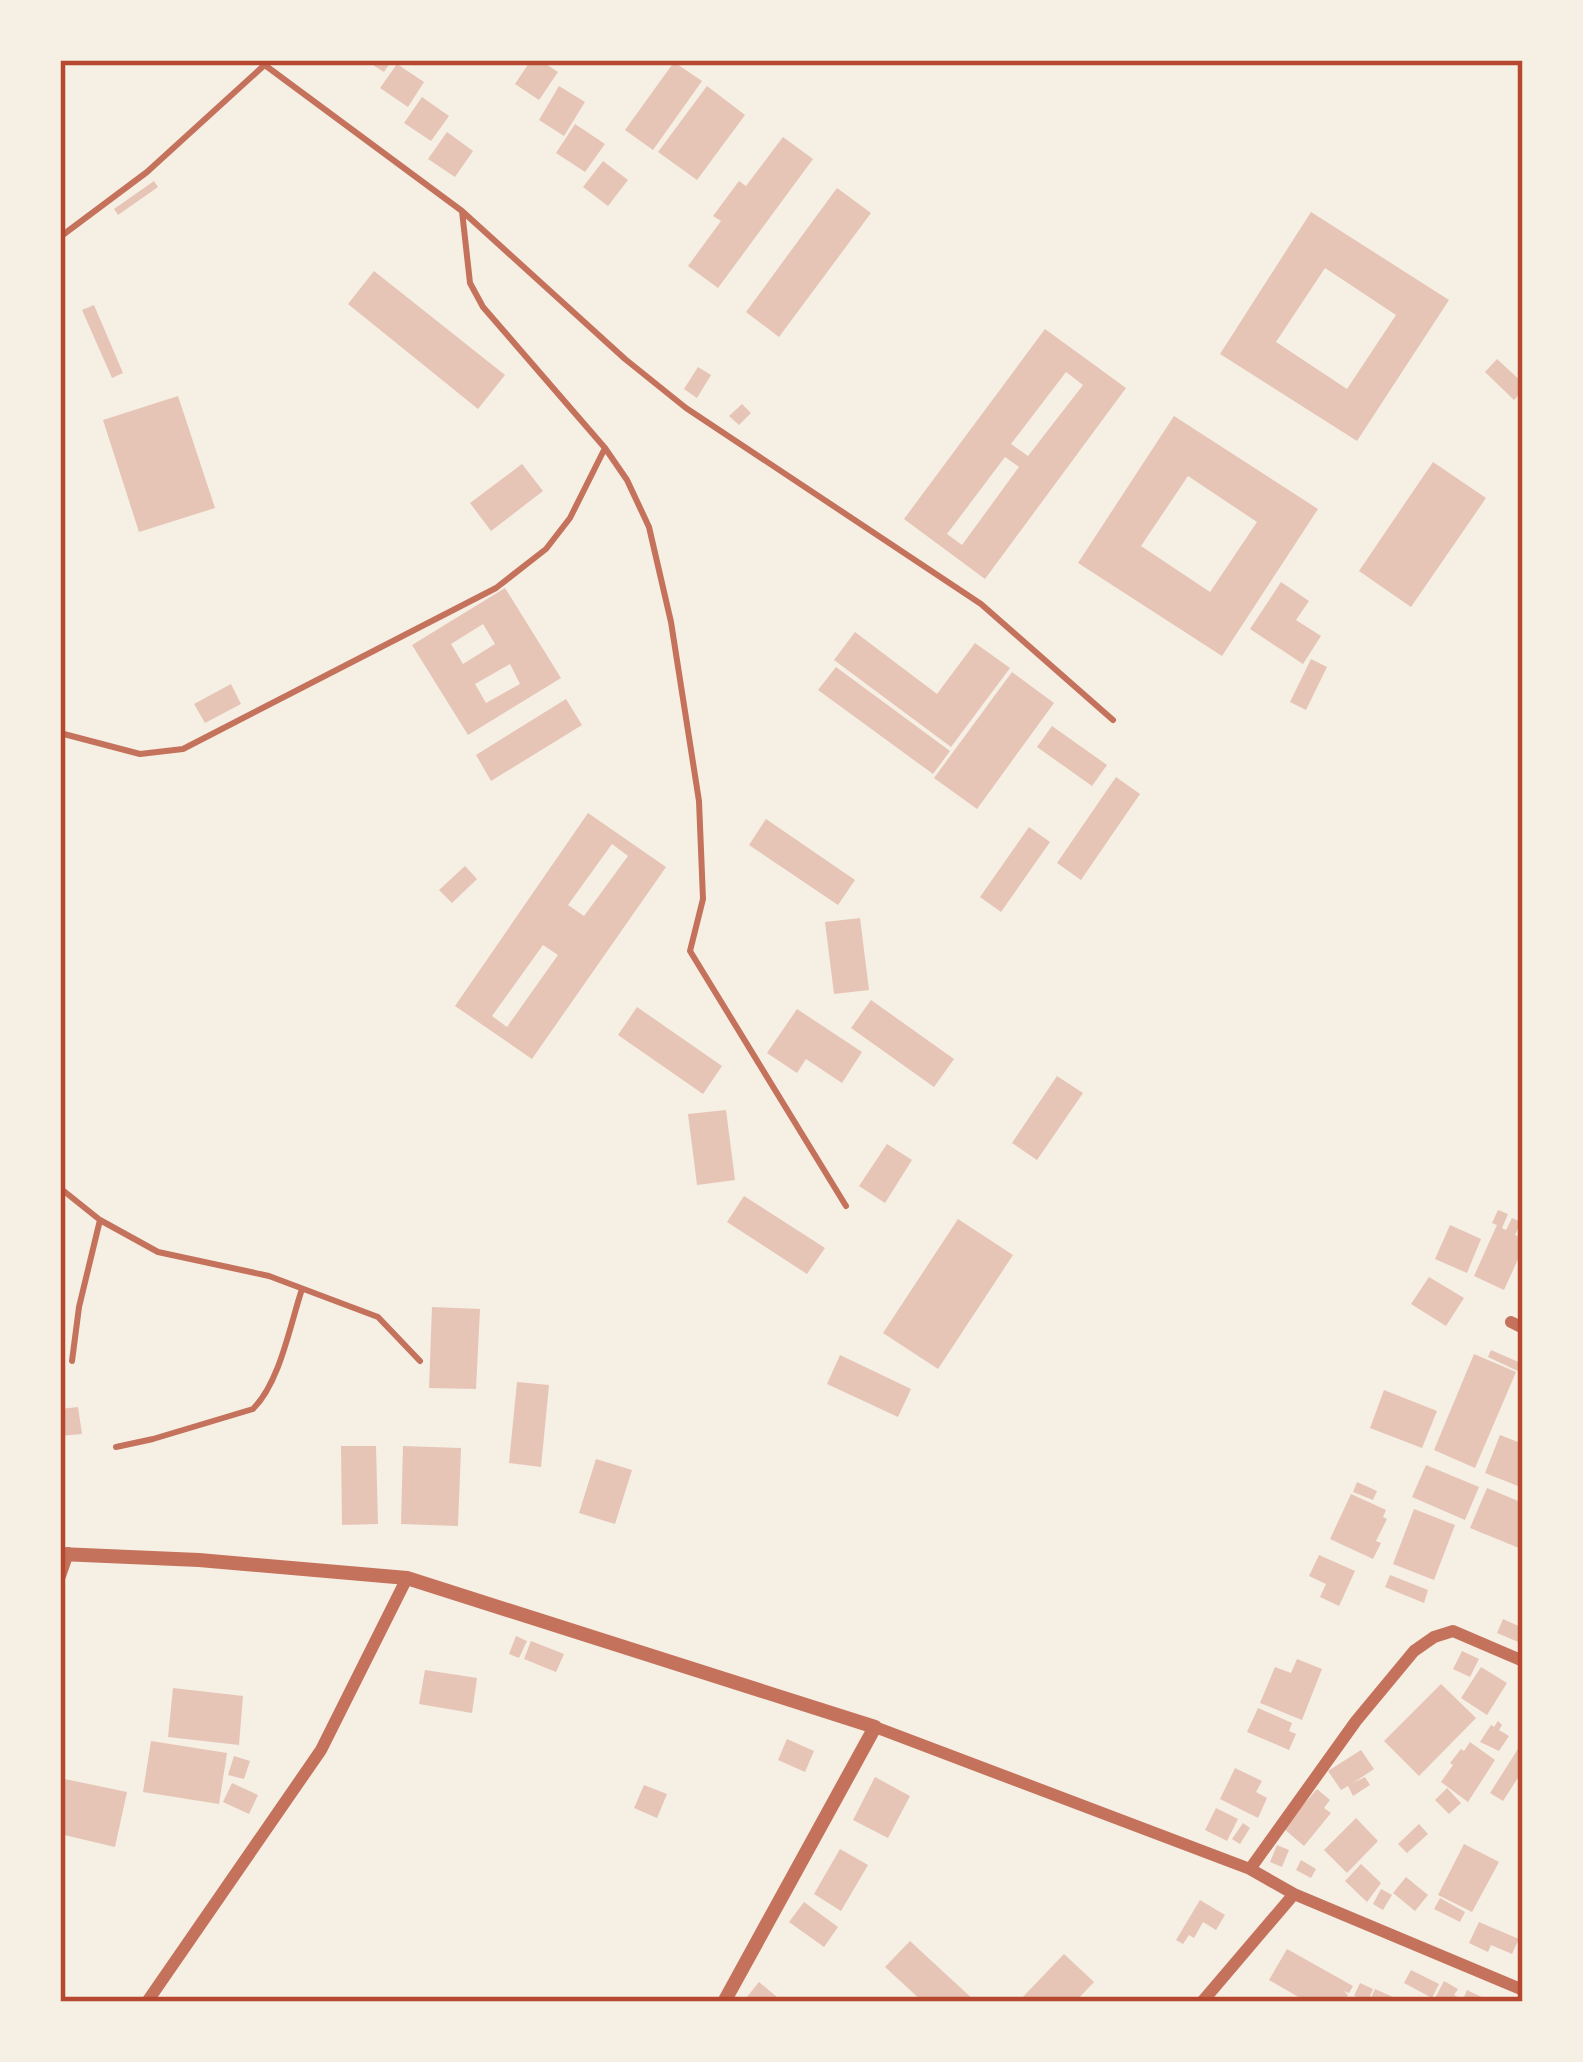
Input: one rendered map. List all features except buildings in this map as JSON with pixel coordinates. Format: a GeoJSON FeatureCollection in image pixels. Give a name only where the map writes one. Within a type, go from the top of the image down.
{"type":"FeatureCollection","features":[{"type":"Feature","properties":{"kind":"street"},"geometry":{"type":"LineString","coordinates":[[60,1576],[64,1553],[407,1578],[875,1727],[1250,1869],[1294,1894],[1523,1990]]}},
{"type":"Feature","properties":{"kind":"street"},"geometry":{"type":"LineString","coordinates":[[146,2002],[321,1750],[407,1578]]}},
{"type":"Feature","properties":{"kind":"street"},"geometry":{"type":"LineString","coordinates":[[1250,1869],[1356,1721],[1414,1651],[1453,1630],[1523,1661]]}},
{"type":"Feature","properties":{"kind":"street"},"geometry":{"type":"LineString","coordinates":[[724,2002],[875,1727]]}},
{"type":"Feature","properties":{"kind":"street"},"geometry":{"type":"LineString","coordinates":[[1202,2002],[1294,1894]]}},
{"type":"Feature","properties":{"kind":"lane"},"geometry":{"type":"LineString","coordinates":[[60,237],[147,172],[265,61],[462,211],[686,408],[981,604],[1113,720]]}},
{"type":"Feature","properties":{"kind":"lane"},"geometry":{"type":"LineString","coordinates":[[462,211],[470,283],[483,307],[604,448],[649,527],[671,622],[699,801],[703,899],[690,951],[846,1206]]}},
{"type":"Feature","properties":{"kind":"lane"},"geometry":{"type":"LineString","coordinates":[[60,733],[140,754],[183,749],[496,588],[546,549],[570,518],[604,448]]}},
{"type":"Feature","properties":{"kind":"lane"},"geometry":{"type":"LineString","coordinates":[[60,1188],[100,1220],[158,1252],[244,1269],[378,1317],[420,1361]]}},
{"type":"Feature","properties":{"kind":"lane"},"geometry":{"type":"LineString","coordinates":[[72,1361],[100,1220]]}},
{"type":"Feature","properties":{"kind":"lane"},"geometry":{"type":"LineString","coordinates":[[116,1447],[253,1408],[274,1375],[302,1289]]}}]}
